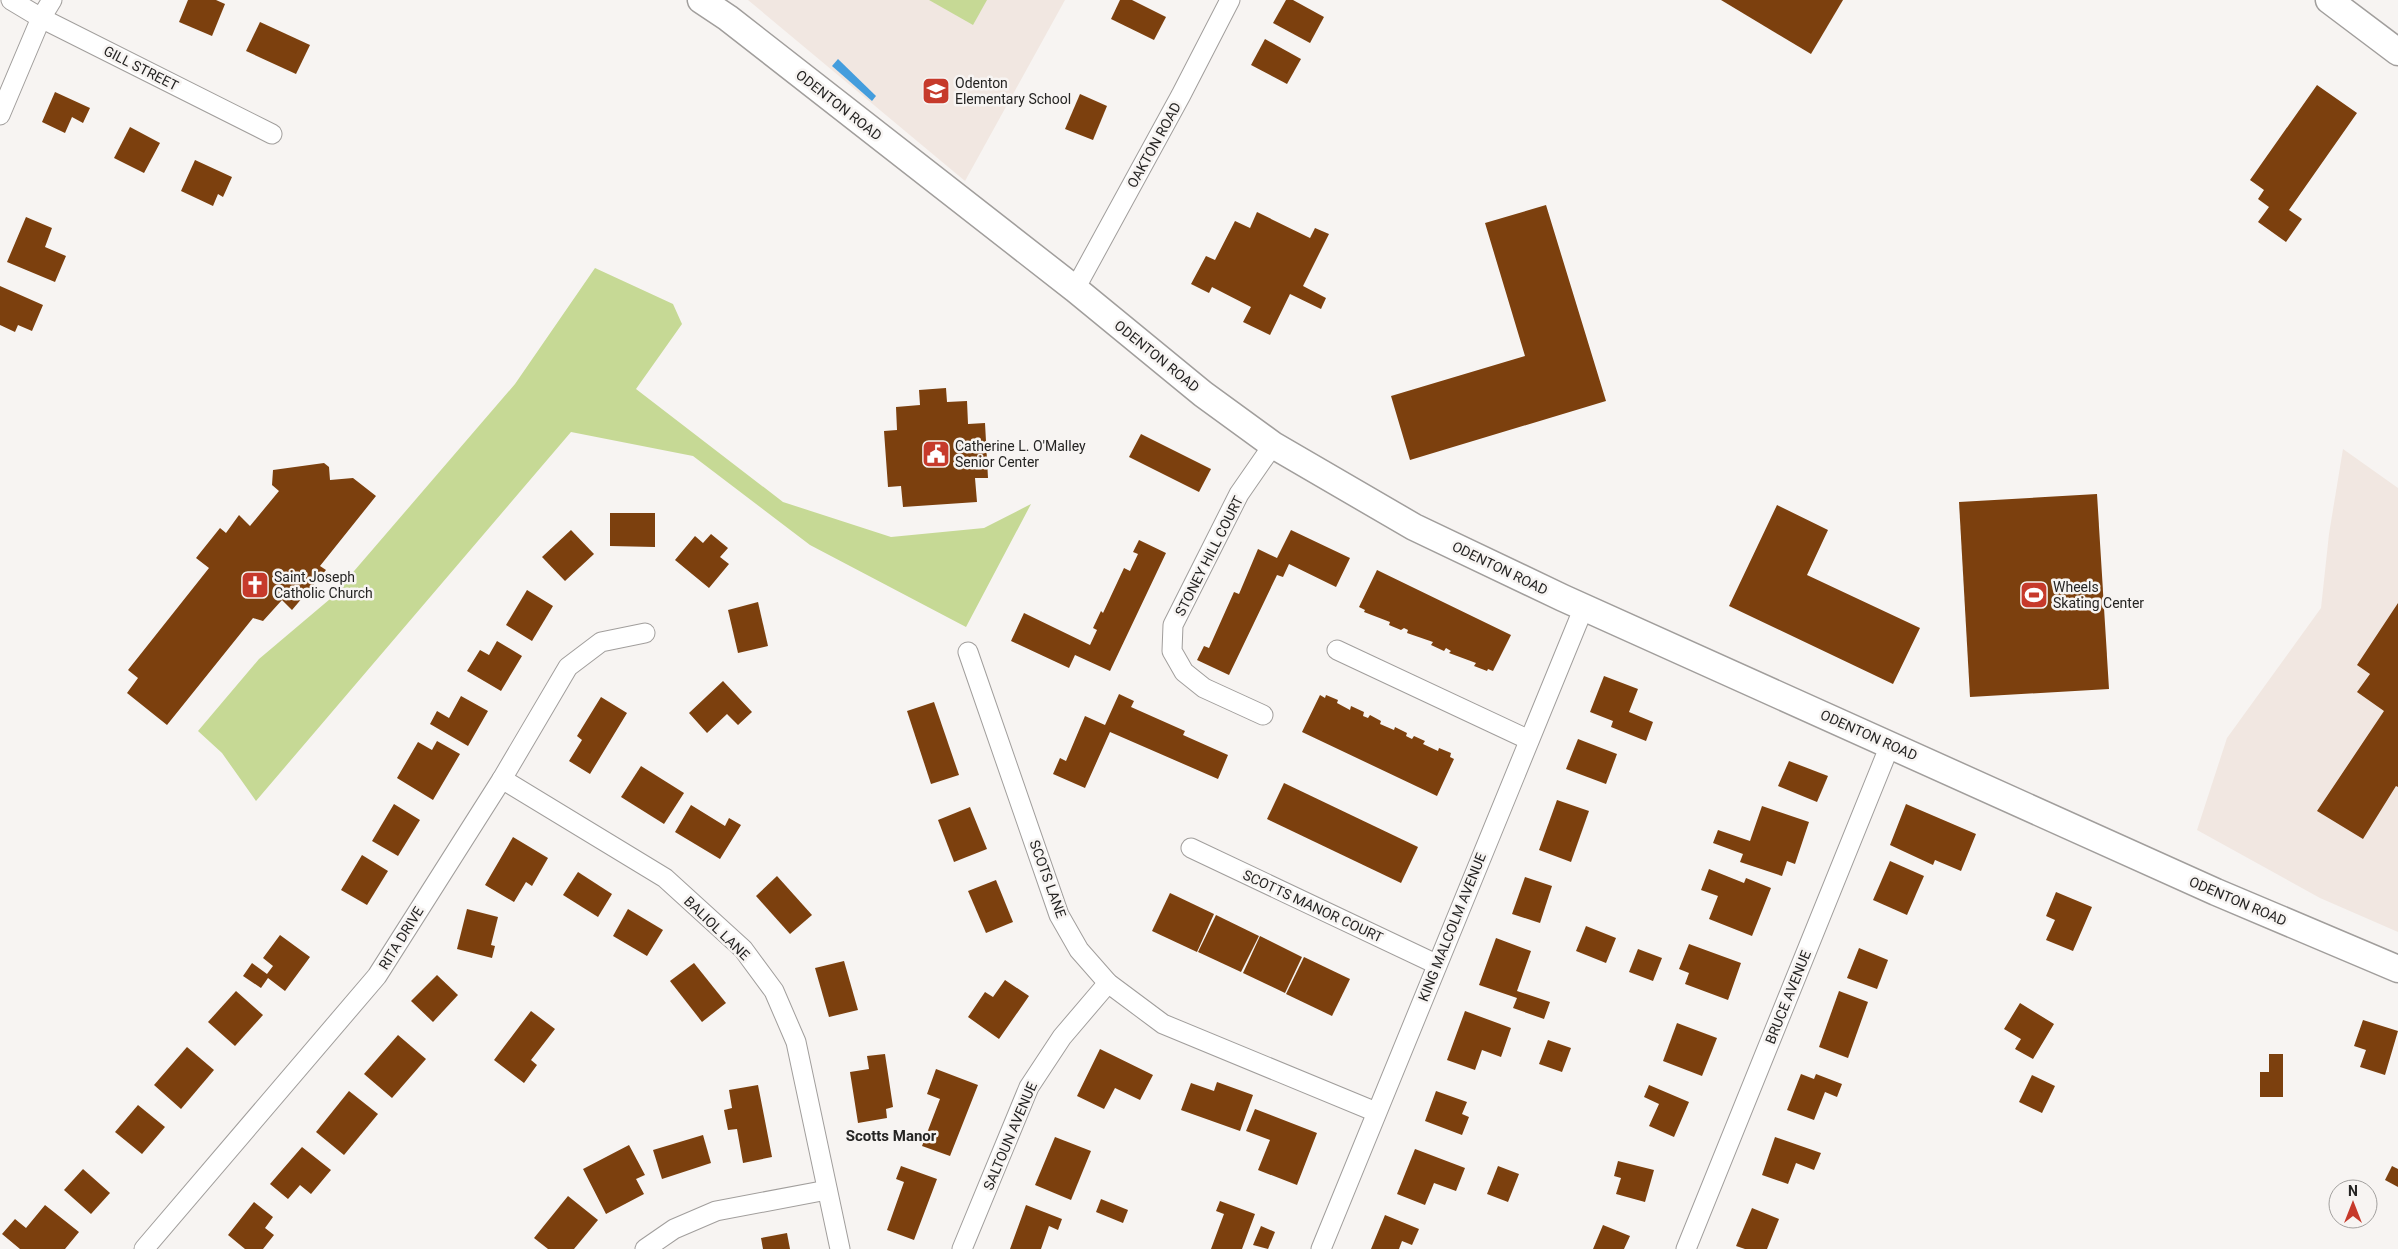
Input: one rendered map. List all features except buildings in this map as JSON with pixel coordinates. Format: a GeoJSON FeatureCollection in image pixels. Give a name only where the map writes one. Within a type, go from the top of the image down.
{"type":"FeatureCollection","features":[{"type":"Feature","properties":{"kind":"street","name":"GILL STREET"},"geometry":{"type":"LineString","coordinates":[[11,0],[41,18],[272,134]]}},
{"type":"Feature","properties":{"kind":"street"},"geometry":{"type":"LineString","coordinates":[[0,115],[41,18],[52,0]]}},
{"type":"Feature","properties":{"kind":"street","name":"ODENTON ROAD"},"geometry":{"type":"LineString","coordinates":[[701,0],[728,18],[1075,289],[1203,394],[1274,445],[1414,527],[1584,607],[2216,892],[2398,969]]}},
{"type":"Feature","properties":{"kind":"street","name":"OAKTON ROAD"},"geometry":{"type":"LineString","coordinates":[[1075,289],[1230,0]]}},
{"type":"Feature","properties":{"kind":"street"},"geometry":{"type":"LineString","coordinates":[[2329,0],[2398,52]]}},
{"type":"Feature","properties":{"kind":"street","name":"STONEY HILL COURT"},"geometry":{"type":"LineString","coordinates":[[1264,715],[1204,688],[1184,672],[1172,651],[1173,625],[1239,494],[1274,445]]}},
{"type":"Feature","properties":{"kind":"street","name":"KING MALCOLM AVENUE"},"geometry":{"type":"LineString","coordinates":[[1322,1249],[1436,964],[1584,607]]}},
{"type":"Feature","properties":{"kind":"street","name":"RITA DRIVE"},"geometry":{"type":"LineString","coordinates":[[144,1249],[377,976],[502,779],[568,667],[601,642],[644,633]]}},
{"type":"Feature","properties":{"kind":"street"},"geometry":{"type":"LineString","coordinates":[[1337,650],[1529,740]]}},
{"type":"Feature","properties":{"kind":"street","name":"SCOTS LANE"},"geometry":{"type":"LineString","coordinates":[[968,652],[1059,915],[1079,950],[1108,984],[1164,1024],[1376,1112]]}},
{"type":"Feature","properties":{"kind":"street","name":"BRUCE AVENUE"},"geometry":{"type":"LineString","coordinates":[[1686,1249],[1890,745]]}},
{"type":"Feature","properties":{"kind":"street","name":"BALIOL LANE"},"geometry":{"type":"LineString","coordinates":[[502,779],[665,878],[743,949],[774,991],[796,1042],[840,1249]]}},
{"type":"Feature","properties":{"kind":"street","name":"SCOTTS MANOR COURT"},"geometry":{"type":"LineString","coordinates":[[1190,848],[1436,964]]}},
{"type":"Feature","properties":{"kind":"street","name":"SALTOUN AVENUE"},"geometry":{"type":"LineString","coordinates":[[962,1249],[1029,1087],[1062,1037],[1108,984]]}},
{"type":"Feature","properties":{"kind":"street"},"geometry":{"type":"LineString","coordinates":[[645,1249],[674,1229],[716,1211],[828,1190]]}},
{"type":"Feature","properties":{"kind":"shaded area","name":"Odenton Elementary School"},"geometry":{"type":"Polygon","coordinates":[[[748,0],[1065,0],[965,181],[748,0]]]}},
{"type":"Feature","properties":{"kind":"shaded area"},"geometry":{"type":"Polygon","coordinates":[[[2343,449],[2398,488],[2398,932],[2320,898],[2197,830],[2227,738],[2321,608],[2329,534],[2343,449]]]}},
{"type":"Feature","properties":{"kind":"green space"},"geometry":{"type":"Polygon","coordinates":[[[929,0],[987,0],[973,25],[929,0]]]}},
{"type":"Feature","properties":{"kind":"green space"},"geometry":{"type":"Polygon","coordinates":[[[595,268],[673,304],[682,324],[636,389],[783,502],[891,537],[984,528],[1031,504],[966,627],[810,545],[693,456],[571,432],[256,801],[222,753],[198,731],[259,659],[330,599],[515,384],[595,268]]]}},
{"type":"Feature","properties":{"kind":"water"},"geometry":{"type":"Polygon","coordinates":[[[838,59],[876,96],[872,101],[832,66],[838,59]]]}},
{"type":"Feature","properties":{"kind":"place","name":"Odenton Elementary School"},"geometry":{"type":"Point","coordinates":[936,91]}},
{"type":"Feature","properties":{"kind":"place","name":"Catherine L. O'Malley Senior Center"},"geometry":{"type":"Point","coordinates":[936,454]}},
{"type":"Feature","properties":{"kind":"place","name":"Saint Joseph Catholic Church"},"geometry":{"type":"Point","coordinates":[255,585]}},
{"type":"Feature","properties":{"kind":"place","name":"Wheels Skating Center"},"geometry":{"type":"Point","coordinates":[2034,595]}},
{"type":"Feature","properties":{"kind":"district","name":"Scotts Manor"},"geometry":{"type":"Point","coordinates":[891,1136]}}]}
